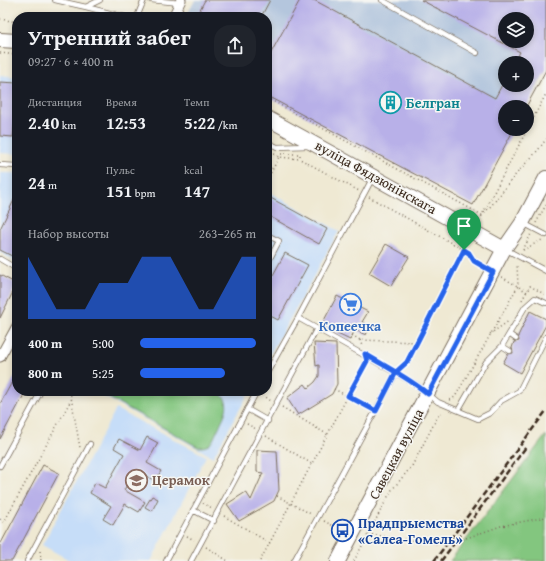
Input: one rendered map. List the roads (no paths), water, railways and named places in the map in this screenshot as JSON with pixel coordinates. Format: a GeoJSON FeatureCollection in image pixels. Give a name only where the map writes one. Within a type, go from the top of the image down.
{"type":"FeatureCollection","features":[{"type":"Feature","properties":{"kind":"main road"},"geometry":{"type":"LineString","coordinates":[[0,40],[12,41]]}},
{"type":"Feature","properties":{"kind":"main road","name":"вуліца Фядзюнінскага"},"geometry":{"type":"LineString","coordinates":[[272,121],[320,145],[504,249]]}},
{"type":"Feature","properties":{"kind":"main road","name":"Савецкая вуліца"},"geometry":{"type":"LineString","coordinates":[[338,561],[504,249],[522,223],[546,178]]}},
{"type":"Feature","properties":{"kind":"street"},"geometry":{"type":"LineString","coordinates":[[176,12],[181,2]]}},
{"type":"Feature","properties":{"kind":"street"},"geometry":{"type":"LineString","coordinates":[[0,357],[12,335]]}},
{"type":"Feature","properties":{"kind":"lane"},"geometry":{"type":"LineString","coordinates":[[55,0],[106,12]]}},
{"type":"Feature","properties":{"kind":"lane"},"geometry":{"type":"LineString","coordinates":[[86,7],[100,0]]}},
{"type":"Feature","properties":{"kind":"lane"},"geometry":{"type":"LineString","coordinates":[[139,12],[144,0]]}},
{"type":"Feature","properties":{"kind":"lane"},"geometry":{"type":"LineString","coordinates":[[151,0],[181,2]]}},
{"type":"Feature","properties":{"kind":"lane"},"geometry":{"type":"LineString","coordinates":[[382,0],[477,53]]}},
{"type":"Feature","properties":{"kind":"lane"},"geometry":{"type":"LineString","coordinates":[[272,144],[277,147],[320,145]]}},
{"type":"Feature","properties":{"kind":"lane"},"geometry":{"type":"LineString","coordinates":[[0,165],[12,166]]}},
{"type":"Feature","properties":{"kind":"lane"},"geometry":{"type":"LineString","coordinates":[[272,364],[374,176]]}},
{"type":"Feature","properties":{"kind":"lane"},"geometry":{"type":"LineString","coordinates":[[522,223],[546,236]]}},
{"type":"Feature","properties":{"kind":"lane"},"geometry":{"type":"LineString","coordinates":[[272,238],[279,241],[272,254]]}},
{"type":"Feature","properties":{"kind":"lane"},"geometry":{"type":"LineString","coordinates":[[504,249],[546,271]]}},
{"type":"Feature","properties":{"kind":"lane"},"geometry":{"type":"LineString","coordinates":[[0,259],[12,266]]}},
{"type":"Feature","properties":{"kind":"lane"},"geometry":{"type":"LineString","coordinates":[[459,409],[486,362],[502,346],[524,307],[535,298],[546,303]]}},
{"type":"Feature","properties":{"kind":"lane"},"geometry":{"type":"LineString","coordinates":[[298,318],[316,330],[365,354],[396,372],[417,385],[438,402],[459,409],[478,419],[490,413],[501,402],[520,391],[532,364],[537,348],[546,337]]}},
{"type":"Feature","properties":{"kind":"lane"},"geometry":{"type":"LineString","coordinates":[[191,561],[219,513],[316,330]]}},
{"type":"Feature","properties":{"kind":"lane"},"geometry":{"type":"LineString","coordinates":[[509,334],[516,339]]}},
{"type":"Feature","properties":{"kind":"lane"},"geometry":{"type":"LineString","coordinates":[[502,346],[510,351]]}},
{"type":"Feature","properties":{"kind":"lane"},"geometry":{"type":"LineString","coordinates":[[527,360],[532,364]]}},
{"type":"Feature","properties":{"kind":"lane"},"geometry":{"type":"LineString","coordinates":[[294,561],[396,372]]}},
{"type":"Feature","properties":{"kind":"lane"},"geometry":{"type":"LineString","coordinates":[[0,466],[38,396]]}},
{"type":"Feature","properties":{"kind":"lane"},"geometry":{"type":"LineString","coordinates":[[166,561],[254,396]]}},
{"type":"Feature","properties":{"kind":"lane"},"geometry":{"type":"LineString","coordinates":[[247,409],[268,421]]}},
{"type":"Feature","properties":{"kind":"lane"},"geometry":{"type":"LineString","coordinates":[[27,561],[90,444]]}},
{"type":"Feature","properties":{"kind":"lane"},"geometry":{"type":"LineString","coordinates":[[193,510],[214,521]]}},
{"type":"Feature","properties":{"kind":"railway"},"geometry":{"type":"LineString","coordinates":[[434,561],[546,411]]}},
{"type":"Feature","properties":{"kind":"railway"},"geometry":{"type":"LineString","coordinates":[[441,561],[526,447]]}},
{"type":"Feature","properties":{"kind":"place","name":"Белгран"},"geometry":{"type":"Point","coordinates":[391,103]}},
{"type":"Feature","properties":{"kind":"place","name":"Копеечка"},"geometry":{"type":"Point","coordinates":[350,304]}},
{"type":"Feature","properties":{"kind":"place","name":"Церамок"},"geometry":{"type":"Point","coordinates":[136,480]}},
{"type":"Feature","properties":{"kind":"place","name":"Прадпрыемства «Салеа-Гомель»"},"geometry":{"type":"Point","coordinates":[343,531]}}]}
